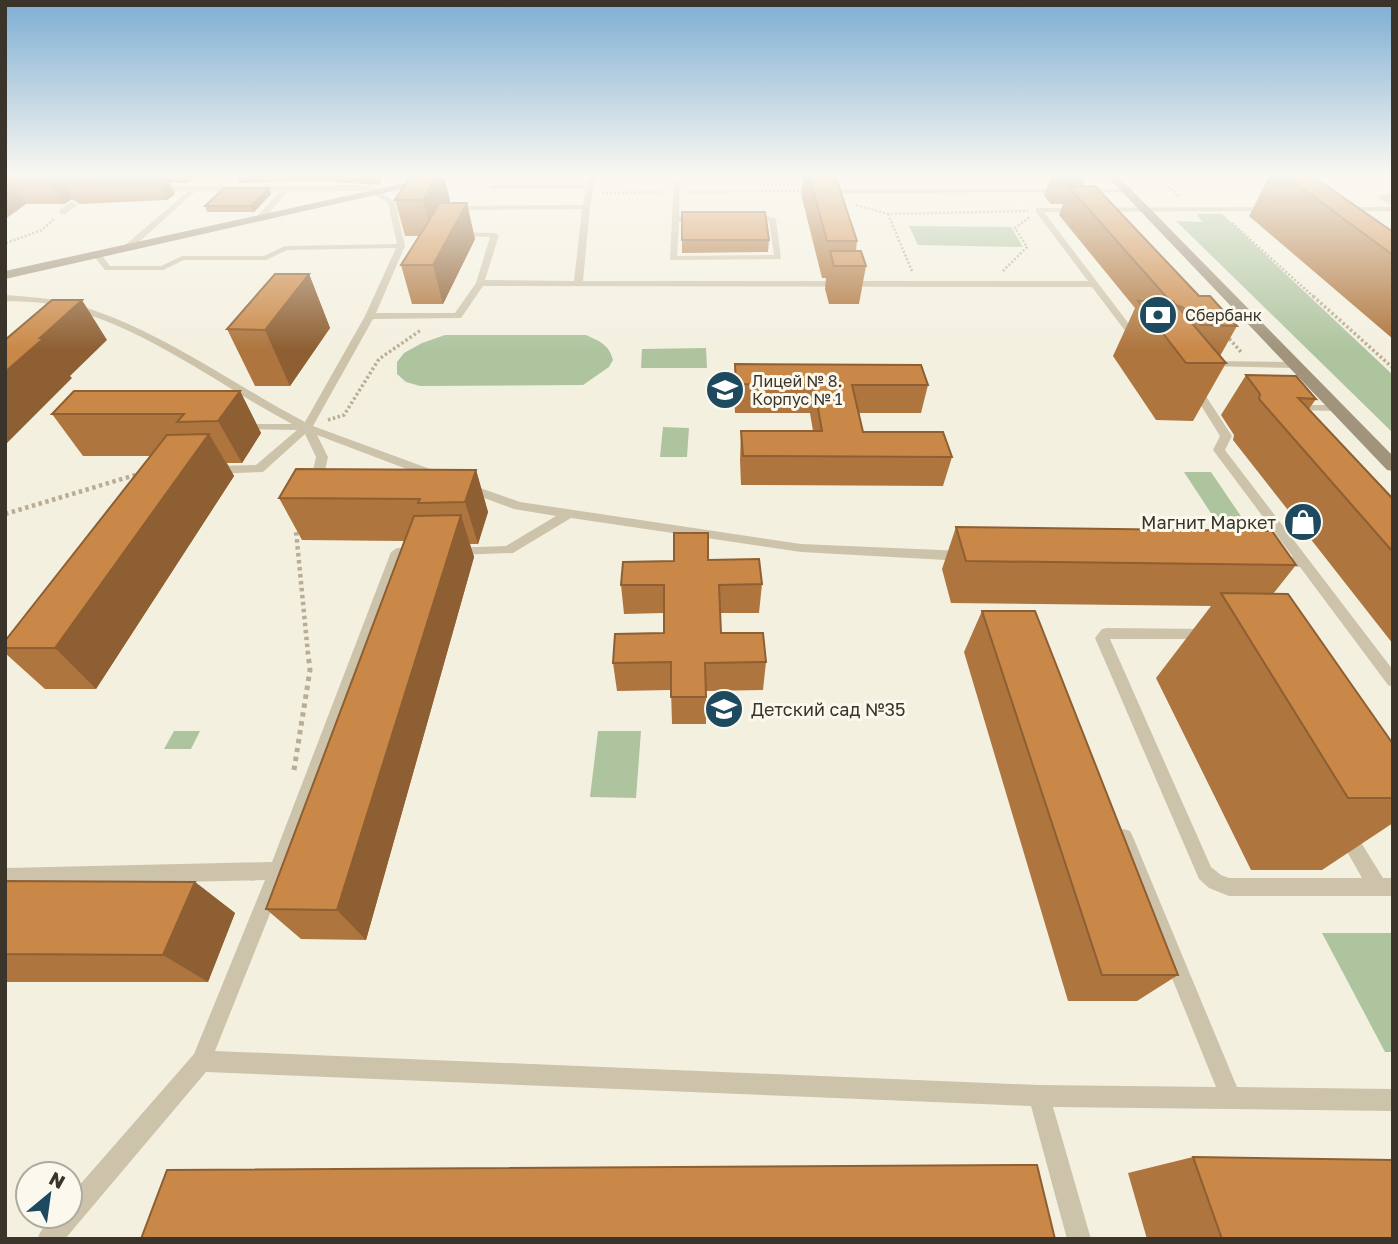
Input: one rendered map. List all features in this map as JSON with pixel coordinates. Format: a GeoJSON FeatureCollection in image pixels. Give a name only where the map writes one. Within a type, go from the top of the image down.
{"type":"FeatureCollection","features":[{"type":"Feature","properties":{"kind":"main road"},"geometry":{"type":"LineString","coordinates":[[5,275],[195,233]]}},
{"type":"Feature","properties":{"kind":"main road"},"geometry":{"type":"LineString","coordinates":[[1167,233],[1393,466]]}},
{"type":"Feature","properties":{"kind":"lane"},"geometry":{"type":"LineString","coordinates":[[127,248],[144,233]]}},
{"type":"Feature","properties":{"kind":"lane"},"geometry":{"type":"LineString","coordinates":[[203,470],[258,469],[307,427],[370,316],[401,246],[398,233]]}},
{"type":"Feature","properties":{"kind":"lane"},"geometry":{"type":"LineString","coordinates":[[370,316],[458,316],[480,283],[495,235],[447,233]]}},
{"type":"Feature","properties":{"kind":"lane"},"geometry":{"type":"LineString","coordinates":[[578,283],[583,233]]}},
{"type":"Feature","properties":{"kind":"lane"},"geometry":{"type":"LineString","coordinates":[[674,233],[673,258],[778,257],[774,233]]}},
{"type":"Feature","properties":{"kind":"lane"},"geometry":{"type":"LineString","coordinates":[[1056,233],[1129,330],[1149,336]]}},
{"type":"Feature","properties":{"kind":"lane"},"geometry":{"type":"LineString","coordinates":[[97,255],[108,268],[163,268],[182,258],[267,258],[285,248],[401,246]]}},
{"type":"Feature","properties":{"kind":"lane"},"geometry":{"type":"LineString","coordinates":[[858,272],[862,284]]}},
{"type":"Feature","properties":{"kind":"lane"},"geometry":{"type":"LineString","coordinates":[[480,283],[1095,284]]}},
{"type":"Feature","properties":{"kind":"lane"},"geometry":{"type":"LineString","coordinates":[[5,298],[25,298],[75,306],[145,336],[307,427],[518,506],[802,548],[975,557]]}},
{"type":"Feature","properties":{"kind":"lane"},"geometry":{"type":"LineString","coordinates":[[1294,365],[1253,364],[1189,369],[1213,407],[1226,436],[1219,450],[1393,681]]}},
{"type":"Feature","properties":{"kind":"lane"},"geometry":{"type":"LineString","coordinates":[[1280,408],[1337,408]]}},
{"type":"Feature","properties":{"kind":"lane"},"geometry":{"type":"LineString","coordinates":[[226,425],[307,427]]}},
{"type":"Feature","properties":{"kind":"lane"},"geometry":{"type":"LineString","coordinates":[[307,427],[322,457],[311,504]]}},
{"type":"Feature","properties":{"kind":"lane"},"geometry":{"type":"LineString","coordinates":[[84,1198],[201,1061],[278,871],[397,552],[508,550],[568,514]]}},
{"type":"Feature","properties":{"kind":"lane"},"geometry":{"type":"LineString","coordinates":[[1262,561],[1303,562]]}},
{"type":"Feature","properties":{"kind":"lane"},"geometry":{"type":"LineString","coordinates":[[1227,634],[1107,634],[1102,638],[1205,873],[1215,882],[1229,887],[1385,887]]}},
{"type":"Feature","properties":{"kind":"lane"},"geometry":{"type":"LineString","coordinates":[[1337,819],[1385,887]]}},
{"type":"Feature","properties":{"kind":"lane"},"geometry":{"type":"LineString","coordinates":[[1117,820],[1231,1098]]}},
{"type":"Feature","properties":{"kind":"lane"},"geometry":{"type":"LineString","coordinates":[[5,877],[278,871]]}},
{"type":"Feature","properties":{"kind":"lane"},"geometry":{"type":"LineString","coordinates":[[201,1061],[1039,1096],[1393,1100]]}},
{"type":"Feature","properties":{"kind":"lane"},"geometry":{"type":"LineString","coordinates":[[1039,1096],[1079,1239]]}},
{"type":"Feature","properties":{"kind":"path"},"geometry":{"type":"LineString","coordinates":[[6,243],[32,233]]}},
{"type":"Feature","properties":{"kind":"path"},"geometry":{"type":"LineString","coordinates":[[896,233],[913,272]]}},
{"type":"Feature","properties":{"kind":"path"},"geometry":{"type":"LineString","coordinates":[[1018,233],[1027,247],[1001,273],[1019,284]]}},
{"type":"Feature","properties":{"kind":"path"},"geometry":{"type":"LineString","coordinates":[[1243,233],[1393,368]]}},
{"type":"Feature","properties":{"kind":"path"},"geometry":{"type":"LineString","coordinates":[[307,427],[344,415],[379,359],[441,316]]}},
{"type":"Feature","properties":{"kind":"path"},"geometry":{"type":"LineString","coordinates":[[1226,335],[1253,364]]}},
{"type":"Feature","properties":{"kind":"path"},"geometry":{"type":"LineString","coordinates":[[5,514],[148,472]]}},
{"type":"Feature","properties":{"kind":"path"},"geometry":{"type":"LineString","coordinates":[[293,777],[310,670],[296,531],[311,504]]}},
{"type":"Feature","properties":{"kind":"green space"},"geometry":{"type":"Polygon","coordinates":[[[912,233],[1015,233],[1023,247],[918,245],[912,233]]]}},
{"type":"Feature","properties":{"kind":"green space"},"geometry":{"type":"Polygon","coordinates":[[[1188,233],[1242,233],[1393,375],[1393,433],[1188,233]]]}},
{"type":"Feature","properties":{"kind":"green space"},"geometry":{"type":"Polygon","coordinates":[[[445,335],[586,335],[606,347],[613,360],[609,367],[583,385],[420,386],[406,382],[397,374],[397,362],[404,353],[445,335]]]}},
{"type":"Feature","properties":{"kind":"green space"},"geometry":{"type":"Polygon","coordinates":[[[706,348],[707,368],[641,368],[642,349],[706,348]]]}},
{"type":"Feature","properties":{"kind":"green space"},"geometry":{"type":"Polygon","coordinates":[[[663,427],[689,428],[687,457],[660,457],[663,427]]]}},
{"type":"Feature","properties":{"kind":"green space"},"geometry":{"type":"Polygon","coordinates":[[[1184,472],[1211,472],[1251,531],[1222,530],[1184,472]]]}},
{"type":"Feature","properties":{"kind":"green space"},"geometry":{"type":"Polygon","coordinates":[[[174,731],[200,731],[191,749],[164,749],[174,731]]]}},
{"type":"Feature","properties":{"kind":"green space"},"geometry":{"type":"Polygon","coordinates":[[[598,731],[641,731],[636,798],[590,797],[598,731]]]}},
{"type":"Feature","properties":{"kind":"green space"},"geometry":{"type":"Polygon","coordinates":[[[1322,933],[1393,933],[1393,1052],[1385,1052],[1322,933]]]}},
{"type":"Feature","properties":{"kind":"building"},"geometry":{"type":"Polygon","coordinates":[[[421,233],[451,233],[433,265],[401,265],[421,233]]]}},
{"type":"Feature","properties":{"kind":"building"},"geometry":{"type":"Polygon","coordinates":[[[682,233],[768,233],[769,240],[682,240],[682,233]]]}},
{"type":"Feature","properties":{"kind":"building"},"geometry":{"type":"Polygon","coordinates":[[[825,233],[854,233],[857,241],[827,241],[825,233]]]}},
{"type":"Feature","properties":{"kind":"building"},"geometry":{"type":"Polygon","coordinates":[[[1110,233],[1139,233],[1199,296],[1210,296],[1237,326],[1201,325],[1182,307],[1170,301],[1110,233]]]}},
{"type":"Feature","properties":{"kind":"building"},"geometry":{"type":"Polygon","coordinates":[[[1363,233],[1393,233],[1393,255],[1363,233]]]}},
{"type":"Feature","properties":{"kind":"building"},"geometry":{"type":"Polygon","coordinates":[[[830,251],[861,251],[866,266],[834,266],[830,251]]]}},
{"type":"Feature","properties":{"kind":"building"},"geometry":{"type":"Polygon","coordinates":[[[275,274],[309,274],[265,330],[227,329],[275,274]]]}},
{"type":"Feature","properties":{"kind":"building"},"geometry":{"type":"Polygon","coordinates":[[[52,300],[82,300],[5,372],[5,340],[52,300]]]}},
{"type":"Feature","properties":{"kind":"building"},"geometry":{"type":"Polygon","coordinates":[[[1138,301],[1173,301],[1226,363],[1186,363],[1138,301]]]}},
{"type":"Feature","properties":{"kind":"building"},"geometry":{"type":"Polygon","coordinates":[[[735,364],[921,365],[928,385],[852,385],[863,432],[943,432],[952,457],[743,456],[741,431],[822,431],[814,385],[736,384],[735,364]]]}},
{"type":"Feature","properties":{"kind":"building"},"geometry":{"type":"Polygon","coordinates":[[[1246,375],[1296,376],[1316,399],[1298,398],[1393,499],[1393,552],[1259,399],[1260,394],[1246,375]]]}},
{"type":"Feature","properties":{"kind":"building"},"geometry":{"type":"Polygon","coordinates":[[[74,391],[240,391],[218,421],[177,422],[184,414],[52,414],[74,391]]]}},
{"type":"Feature","properties":{"kind":"building"},"geometry":{"type":"Polygon","coordinates":[[[209,434],[55,648],[5,648],[5,641],[167,435],[209,434]]]}},
{"type":"Feature","properties":{"kind":"building"},"geometry":{"type":"Polygon","coordinates":[[[296,469],[476,470],[465,502],[279,498],[296,469]]]}},
{"type":"Feature","properties":{"kind":"building"},"geometry":{"type":"Polygon","coordinates":[[[461,515],[337,910],[266,909],[414,516],[461,515]]]}},
{"type":"Feature","properties":{"kind":"building"},"geometry":{"type":"Polygon","coordinates":[[[956,527],[1272,531],[1296,565],[966,561],[956,527]]]}},
{"type":"Feature","properties":{"kind":"building"},"geometry":{"type":"Polygon","coordinates":[[[674,533],[708,533],[708,560],[759,559],[762,584],[719,585],[721,633],[763,633],[766,662],[705,663],[706,697],[671,697],[671,662],[613,663],[615,634],[664,633],[664,585],[621,585],[623,562],[674,561],[674,533]]]}},
{"type":"Feature","properties":{"kind":"building"},"geometry":{"type":"Polygon","coordinates":[[[1221,593],[1288,594],[1393,744],[1393,798],[1348,798],[1221,593]]]}},
{"type":"Feature","properties":{"kind":"building"},"geometry":{"type":"Polygon","coordinates":[[[982,611],[1035,611],[1178,975],[1102,975],[982,611]]]}},
{"type":"Feature","properties":{"kind":"building"},"geometry":{"type":"Polygon","coordinates":[[[5,881],[195,882],[163,955],[5,954],[5,881]]]}},
{"type":"Feature","properties":{"kind":"building"},"geometry":{"type":"Polygon","coordinates":[[[1193,1157],[1393,1160],[1393,1239],[1222,1239],[1193,1157]]]}},
{"type":"Feature","properties":{"kind":"building"},"geometry":{"type":"Polygon","coordinates":[[[1037,1165],[1055,1239],[141,1239],[167,1170],[1037,1165]]]}},
{"type":"Feature","properties":{"kind":"place","name":"Сбербанк"},"geometry":{"type":"Point","coordinates":[1158,315]}},
{"type":"Feature","properties":{"kind":"place","name":"Лицей № 8. Корпус № 1"},"geometry":{"type":"Point","coordinates":[725,390]}},
{"type":"Feature","properties":{"kind":"place","name":"Магнит Маркет"},"geometry":{"type":"Point","coordinates":[1303,522]}},
{"type":"Feature","properties":{"kind":"place","name":"Детский сад №35"},"geometry":{"type":"Point","coordinates":[724,709]}}]}
